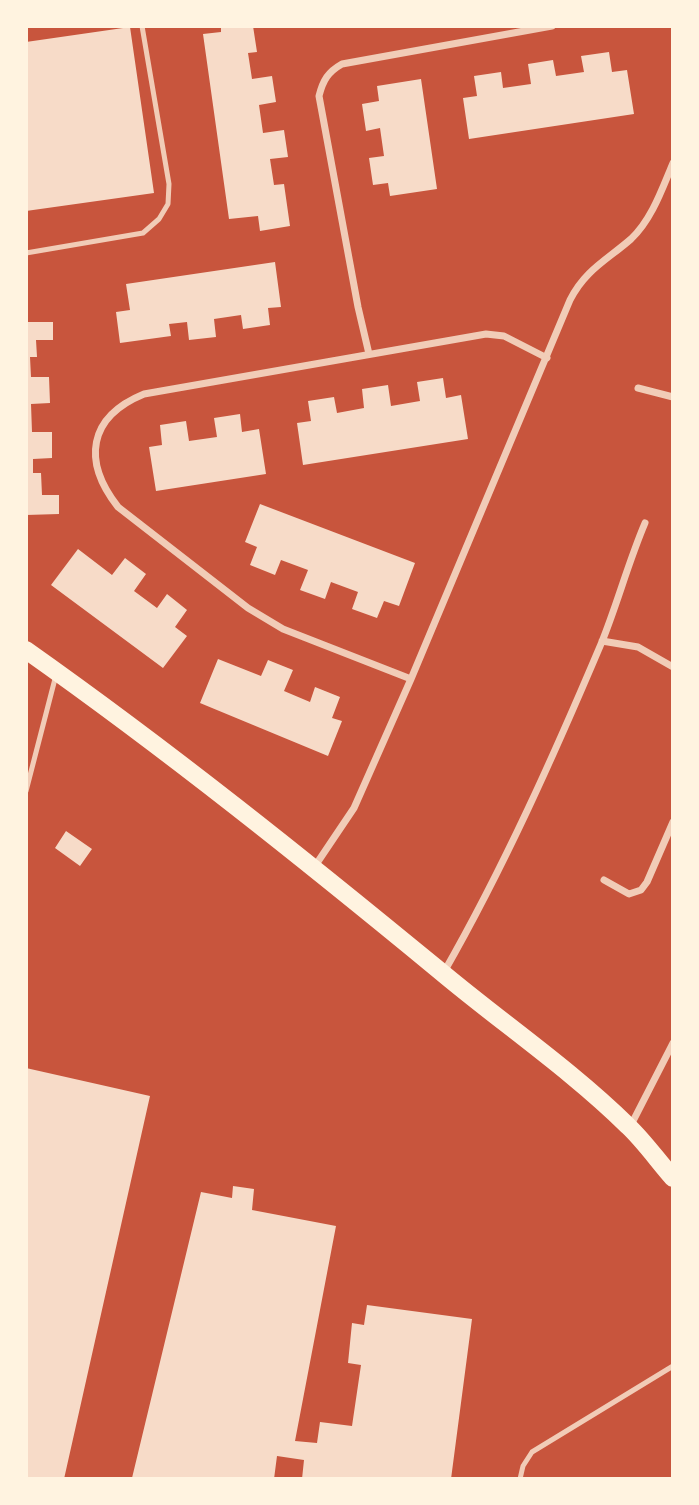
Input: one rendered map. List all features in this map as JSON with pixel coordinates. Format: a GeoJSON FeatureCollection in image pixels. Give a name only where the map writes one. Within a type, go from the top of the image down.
{"type":"FeatureCollection","features":[{"type":"Feature","properties":{"kind":"main road"},"geometry":{"type":"LineString","coordinates":[[26,650],[314,867],[594,1095],[630,1128],[673,1178]]}},
{"type":"Feature","properties":{"kind":"street"},"geometry":{"type":"LineString","coordinates":[[369,354],[319,96],[323,80],[331,70],[342,64],[552,26]]}},
{"type":"Feature","properties":{"kind":"street"},"geometry":{"type":"LineString","coordinates":[[314,867],[354,808],[576,288],[587,273],[631,239],[645,223],[673,163]]}},
{"type":"Feature","properties":{"kind":"street"},"geometry":{"type":"LineString","coordinates":[[411,679],[283,629],[248,608],[118,507],[105,491],[96,462],[95,453],[100,431],[109,415],[127,401],[144,394],[486,334],[504,336],[547,358]]}},
{"type":"Feature","properties":{"kind":"street"},"geometry":{"type":"LineString","coordinates":[[638,388],[673,397]]}},
{"type":"Feature","properties":{"kind":"street"},"geometry":{"type":"LineString","coordinates":[[443,974],[511,845],[602,641],[645,523]]}},
{"type":"Feature","properties":{"kind":"street"},"geometry":{"type":"LineString","coordinates":[[602,641],[638,647],[673,667]]}},
{"type":"Feature","properties":{"kind":"street"},"geometry":{"type":"LineString","coordinates":[[604,880],[629,894],[640,890],[647,882],[673,822]]}},
{"type":"Feature","properties":{"kind":"street"},"geometry":{"type":"LineString","coordinates":[[630,1128],[673,1044]]}},
{"type":"Feature","properties":{"kind":"lane"},"geometry":{"type":"LineString","coordinates":[[26,253],[143,233],[159,219],[168,204],[169,184],[142,26]]}},
{"type":"Feature","properties":{"kind":"lane"},"geometry":{"type":"LineString","coordinates":[[26,791],[57,671]]}},
{"type":"Feature","properties":{"kind":"lane"},"geometry":{"type":"LineString","coordinates":[[520,1479],[523,1466],[532,1452],[673,1366]]}},
{"type":"Feature","properties":{"kind":"building"},"geometry":{"type":"Polygon","coordinates":[[[221,26],[253,26],[257,52],[248,53],[252,79],[272,76],[276,102],[259,105],[263,133],[284,130],[288,157],[270,159],[274,185],[284,184],[290,226],[260,231],[258,216],[229,219],[203,34],[221,32],[221,26]]]}},
{"type":"Feature","properties":{"kind":"building"},"geometry":{"type":"Polygon","coordinates":[[[130,27],[154,193],[26,211],[26,42],[130,27]]]}},
{"type":"Feature","properties":{"kind":"building"},"geometry":{"type":"Polygon","coordinates":[[[609,52],[612,72],[627,70],[634,114],[469,139],[463,98],[477,96],[474,76],[501,72],[503,88],[531,84],[528,64],[553,60],[556,76],[584,72],[581,56],[609,52]]]}},
{"type":"Feature","properties":{"kind":"building"},"geometry":{"type":"Polygon","coordinates":[[[421,79],[437,189],[390,196],[388,183],[373,185],[369,158],[384,156],[380,128],[366,131],[362,104],[379,101],[377,86],[421,79]]]}},
{"type":"Feature","properties":{"kind":"building"},"geometry":{"type":"Polygon","coordinates":[[[275,262],[281,307],[268,308],[270,325],[243,329],[241,315],[214,319],[216,337],[189,340],[187,322],[169,324],[171,336],[120,343],[116,312],[130,310],[126,284],[275,262]]]}},
{"type":"Feature","properties":{"kind":"building"},"geometry":{"type":"Polygon","coordinates":[[[26,322],[53,322],[53,340],[36,340],[37,357],[30,357],[31,377],[49,377],[50,403],[31,404],[32,432],[52,432],[52,458],[33,459],[33,473],[41,473],[42,495],[59,495],[59,514],[26,515],[26,322]]]}},
{"type":"Feature","properties":{"kind":"building"},"geometry":{"type":"Polygon","coordinates":[[[443,378],[446,398],[461,395],[468,439],[303,465],[297,423],[311,421],[308,401],[334,397],[337,413],[364,408],[362,389],[388,385],[391,406],[420,401],[417,382],[443,378]]]}},
{"type":"Feature","properties":{"kind":"building"},"geometry":{"type":"Polygon","coordinates":[[[240,414],[242,432],[259,429],[266,474],[156,491],[149,447],[162,445],[160,425],[186,421],[189,441],[217,437],[214,418],[240,414]]]}},
{"type":"Feature","properties":{"kind":"building"},"geometry":{"type":"Polygon","coordinates":[[[260,504],[415,563],[399,606],[384,601],[377,618],[352,609],[358,592],[331,582],[325,599],[300,590],[308,570],[281,560],[275,575],[250,565],[257,547],[245,542],[260,504]]]}},
{"type":"Feature","properties":{"kind":"building"},"geometry":{"type":"Polygon","coordinates":[[[78,549],[112,575],[125,558],[146,574],[134,591],[157,608],[167,594],[187,610],[175,627],[187,636],[163,668],[51,585],[78,549]]]}},
{"type":"Feature","properties":{"kind":"building"},"geometry":{"type":"Polygon","coordinates":[[[218,659],[261,676],[268,660],[293,670],[284,691],[310,702],[315,687],[340,697],[332,718],[342,721],[328,756],[200,703],[218,659]]]}},
{"type":"Feature","properties":{"kind":"building"},"geometry":{"type":"Polygon","coordinates":[[[66,831],[92,849],[80,866],[55,848],[66,831]]]}},
{"type":"Feature","properties":{"kind":"building"},"geometry":{"type":"Polygon","coordinates":[[[26,1068],[150,1096],[64,1479],[26,1479],[26,1068]]]}},
{"type":"Feature","properties":{"kind":"building"},"geometry":{"type":"Polygon","coordinates":[[[233,1186],[254,1189],[252,1210],[336,1226],[295,1441],[317,1443],[320,1422],[352,1426],[361,1365],[348,1363],[352,1323],[364,1325],[367,1305],[472,1319],[451,1479],[302,1479],[304,1460],[277,1456],[274,1479],[132,1478],[201,1192],[232,1198],[233,1186]]]}}]}
